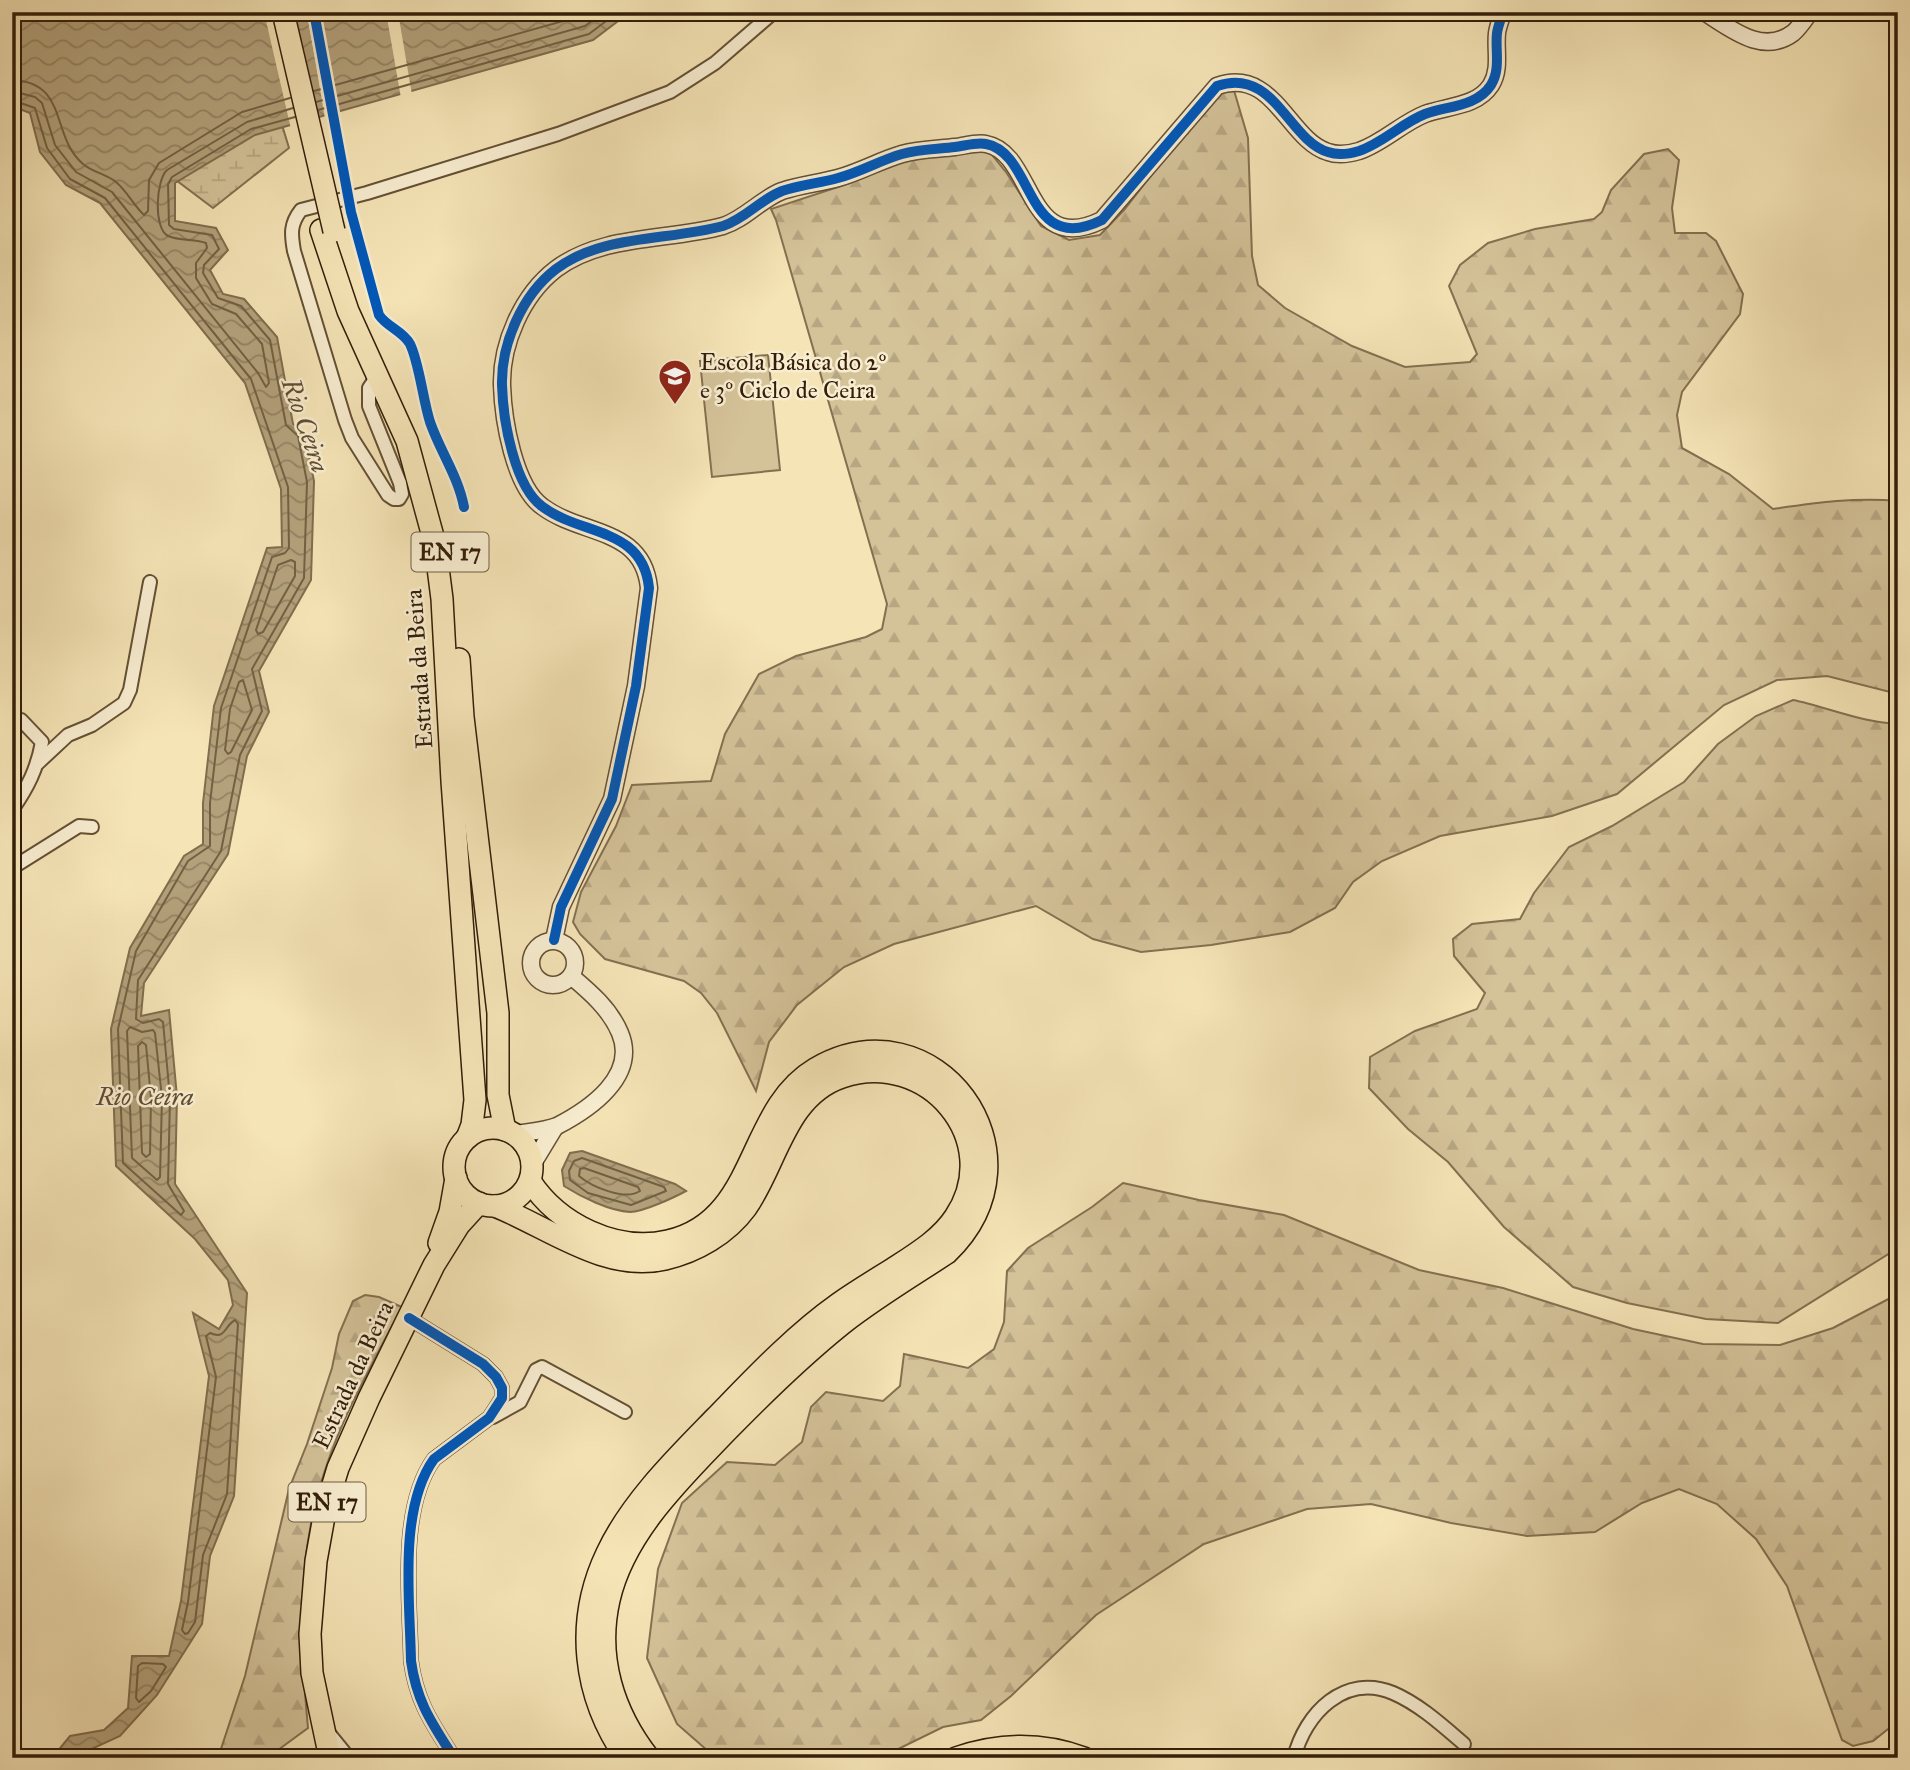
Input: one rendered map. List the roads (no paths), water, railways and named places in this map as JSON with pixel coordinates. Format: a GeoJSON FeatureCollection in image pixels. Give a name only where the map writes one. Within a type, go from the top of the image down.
{"type":"FeatureCollection","features":[{"type":"Feature","properties":{"kind":"main road","name":"Estrada da Beira"},"geometry":{"type":"LineString","coordinates":[[272,12],[327,231],[420,440],[444,522],[452,564],[463,717],[498,1013],[499,1106],[510,1132]]}},
{"type":"Feature","properties":{"kind":"main road","name":"Estrada da Beira"},"geometry":{"type":"LineString","coordinates":[[283,12],[338,286],[407,441],[435,544],[442,599],[474,1085],[474,1112],[467,1138]]}},
{"type":"Feature","properties":{"kind":"main road"},"geometry":{"type":"LineString","coordinates":[[626,1758],[602,1714],[591,1684],[587,1662],[589,1613],[599,1571],[607,1552],[633,1511],[673,1462],[768,1364],[831,1310],[921,1250],[948,1226],[968,1188],[970,1173],[967,1140],[952,1109],[930,1088],[901,1074],[885,1071],[858,1072],[833,1080],[807,1099],[786,1130],[759,1186],[744,1210],[724,1230],[688,1252],[660,1261],[618,1259],[582,1248],[517,1215],[487,1205],[464,1193],[456,1178],[456,1156],[467,1138],[478,1131],[491,1128],[510,1132],[523,1142],[530,1153],[531,1173],[555,1211],[592,1231],[614,1239],[640,1244],[675,1239],[711,1219],[732,1197],[780,1104],[800,1080],[813,1070],[842,1057],[873,1052],[905,1056],[937,1071],[951,1082],[971,1107],[984,1136],[987,1151],[988,1178],[985,1192],[975,1219],[958,1242],[947,1253],[844,1323],[762,1395],[699,1460],[638,1535],[627,1553],[609,1598],[604,1634],[606,1668],[622,1717],[649,1758]]}},
{"type":"Feature","properties":{"kind":"main road"},"geometry":{"type":"LineString","coordinates":[[487,1205],[506,1204],[516,1199],[531,1173]]}},
{"type":"Feature","properties":{"kind":"main road","name":"Estrada da Beira"},"geometry":{"type":"LineString","coordinates":[[434,1265],[450,1212],[456,1178]]}},
{"type":"Feature","properties":{"kind":"main road","name":"Estrada da Beira"},"geometry":{"type":"LineString","coordinates":[[330,1758],[312,1673],[310,1634],[316,1561],[324,1511],[338,1468],[369,1398],[434,1265],[459,1226],[487,1205]]}},
{"type":"Feature","properties":{"kind":"main road"},"geometry":{"type":"LineString","coordinates":[[956,1758],[985,1749],[1019,1745],[1055,1749],[1084,1758]]}},
{"type":"Feature","properties":{"kind":"street"},"geometry":{"type":"LineString","coordinates":[[377,376],[369,388],[369,406],[400,483],[402,494],[399,499],[388,495],[352,438],[345,420],[294,251],[290,231],[301,209],[368,193],[518,147],[670,92],[715,63],[774,12]]}},
{"type":"Feature","properties":{"kind":"street"},"geometry":{"type":"LineString","coordinates":[[554,940],[561,907],[612,799],[636,686],[649,588],[648,576],[635,552],[623,542],[542,507],[530,495],[520,478],[502,385],[506,350],[516,321],[528,299],[553,272],[574,257],[597,248],[723,226],[780,192],[856,173],[903,154],[984,143],[998,148],[1007,158],[1044,215],[1056,224],[1074,230],[1089,226],[1102,220],[1217,86],[1230,82],[1246,84],[1260,90],[1312,143],[1326,152],[1342,155],[1362,150],[1424,114],[1466,103],[1483,94],[1496,74],[1497,31],[1503,12]]}},
{"type":"Feature","properties":{"kind":"street"},"geometry":{"type":"LineString","coordinates":[[1704,12],[1747,39],[1770,43],[1794,33],[1810,12]]}},
{"type":"Feature","properties":{"kind":"street"},"geometry":{"type":"LineString","coordinates":[[38,763],[68,735],[92,725],[124,703],[130,690],[149,582]]}},
{"type":"Feature","properties":{"kind":"street"},"geometry":{"type":"LineString","coordinates":[[12,719],[21,720],[41,742],[31,783],[12,810]]}},
{"type":"Feature","properties":{"kind":"street"},"geometry":{"type":"LineString","coordinates":[[12,868],[79,826],[92,827]]}},
{"type":"Feature","properties":{"kind":"street"},"geometry":{"type":"LineString","coordinates":[[547,941],[561,942],[573,952],[575,967],[571,976],[562,984],[549,985],[538,979],[533,974],[531,961],[535,949],[547,941]]}},
{"type":"Feature","properties":{"kind":"street"},"geometry":{"type":"LineString","coordinates":[[531,1173],[555,1127],[605,1092],[618,1074],[624,1055],[621,1035],[614,1021],[594,996],[571,976]]}},
{"type":"Feature","properties":{"kind":"street"},"geometry":{"type":"LineString","coordinates":[[510,1132],[555,1127]]}},
{"type":"Feature","properties":{"kind":"street"},"geometry":{"type":"LineString","coordinates":[[409,1318],[466,1352],[496,1377],[502,1388],[502,1398],[489,1419]]}},
{"type":"Feature","properties":{"kind":"street"},"geometry":{"type":"LineString","coordinates":[[449,1750],[425,1714],[414,1684],[411,1661],[411,1517],[422,1480],[434,1459],[489,1419],[520,1402],[536,1370],[542,1367],[625,1412]]}},
{"type":"Feature","properties":{"kind":"street"},"geometry":{"type":"LineString","coordinates":[[1294,1758],[1301,1737],[1322,1707],[1339,1694],[1359,1689],[1383,1690],[1404,1698],[1464,1744]]}},
{"type":"Feature","properties":{"kind":"street"},"geometry":{"type":"LineString","coordinates":[[325,1728],[349,1758]]}},
{"type":"Feature","properties":{"kind":"water","name":"Rio Ceira"},"geometry":{"type":"Polygon","coordinates":[[[12,12],[630,12],[593,40],[255,135],[175,183],[175,221],[216,228],[228,250],[210,270],[223,294],[244,299],[277,337],[293,424],[304,431],[314,481],[311,580],[259,671],[269,712],[247,756],[228,854],[144,983],[141,1016],[169,1010],[177,1097],[175,1184],[247,1293],[234,1496],[210,1556],[202,1624],[157,1695],[120,1736],[72,1758],[52,1758],[70,1736],[104,1730],[128,1708],[132,1656],[169,1656],[181,1601],[209,1376],[193,1313],[219,1329],[233,1305],[228,1280],[195,1239],[116,1166],[111,1029],[130,948],[184,856],[203,844],[203,803],[214,706],[267,548],[282,547],[281,489],[245,383],[100,203],[66,185],[40,152],[30,113],[12,106],[12,12]]]}},
{"type":"Feature","properties":{"kind":"water"},"geometry":{"type":"Polygon","coordinates":[[[582,1151],[675,1184],[686,1191],[636,1211],[622,1211],[605,1206],[564,1186],[562,1170],[570,1153],[582,1151]]]}},
{"type":"Feature","properties":{"kind":"place","name":"Escola Básica do 2º e 3º Ciclo de Ceira"},"geometry":{"type":"Point","coordinates":[675,406]}}]}
